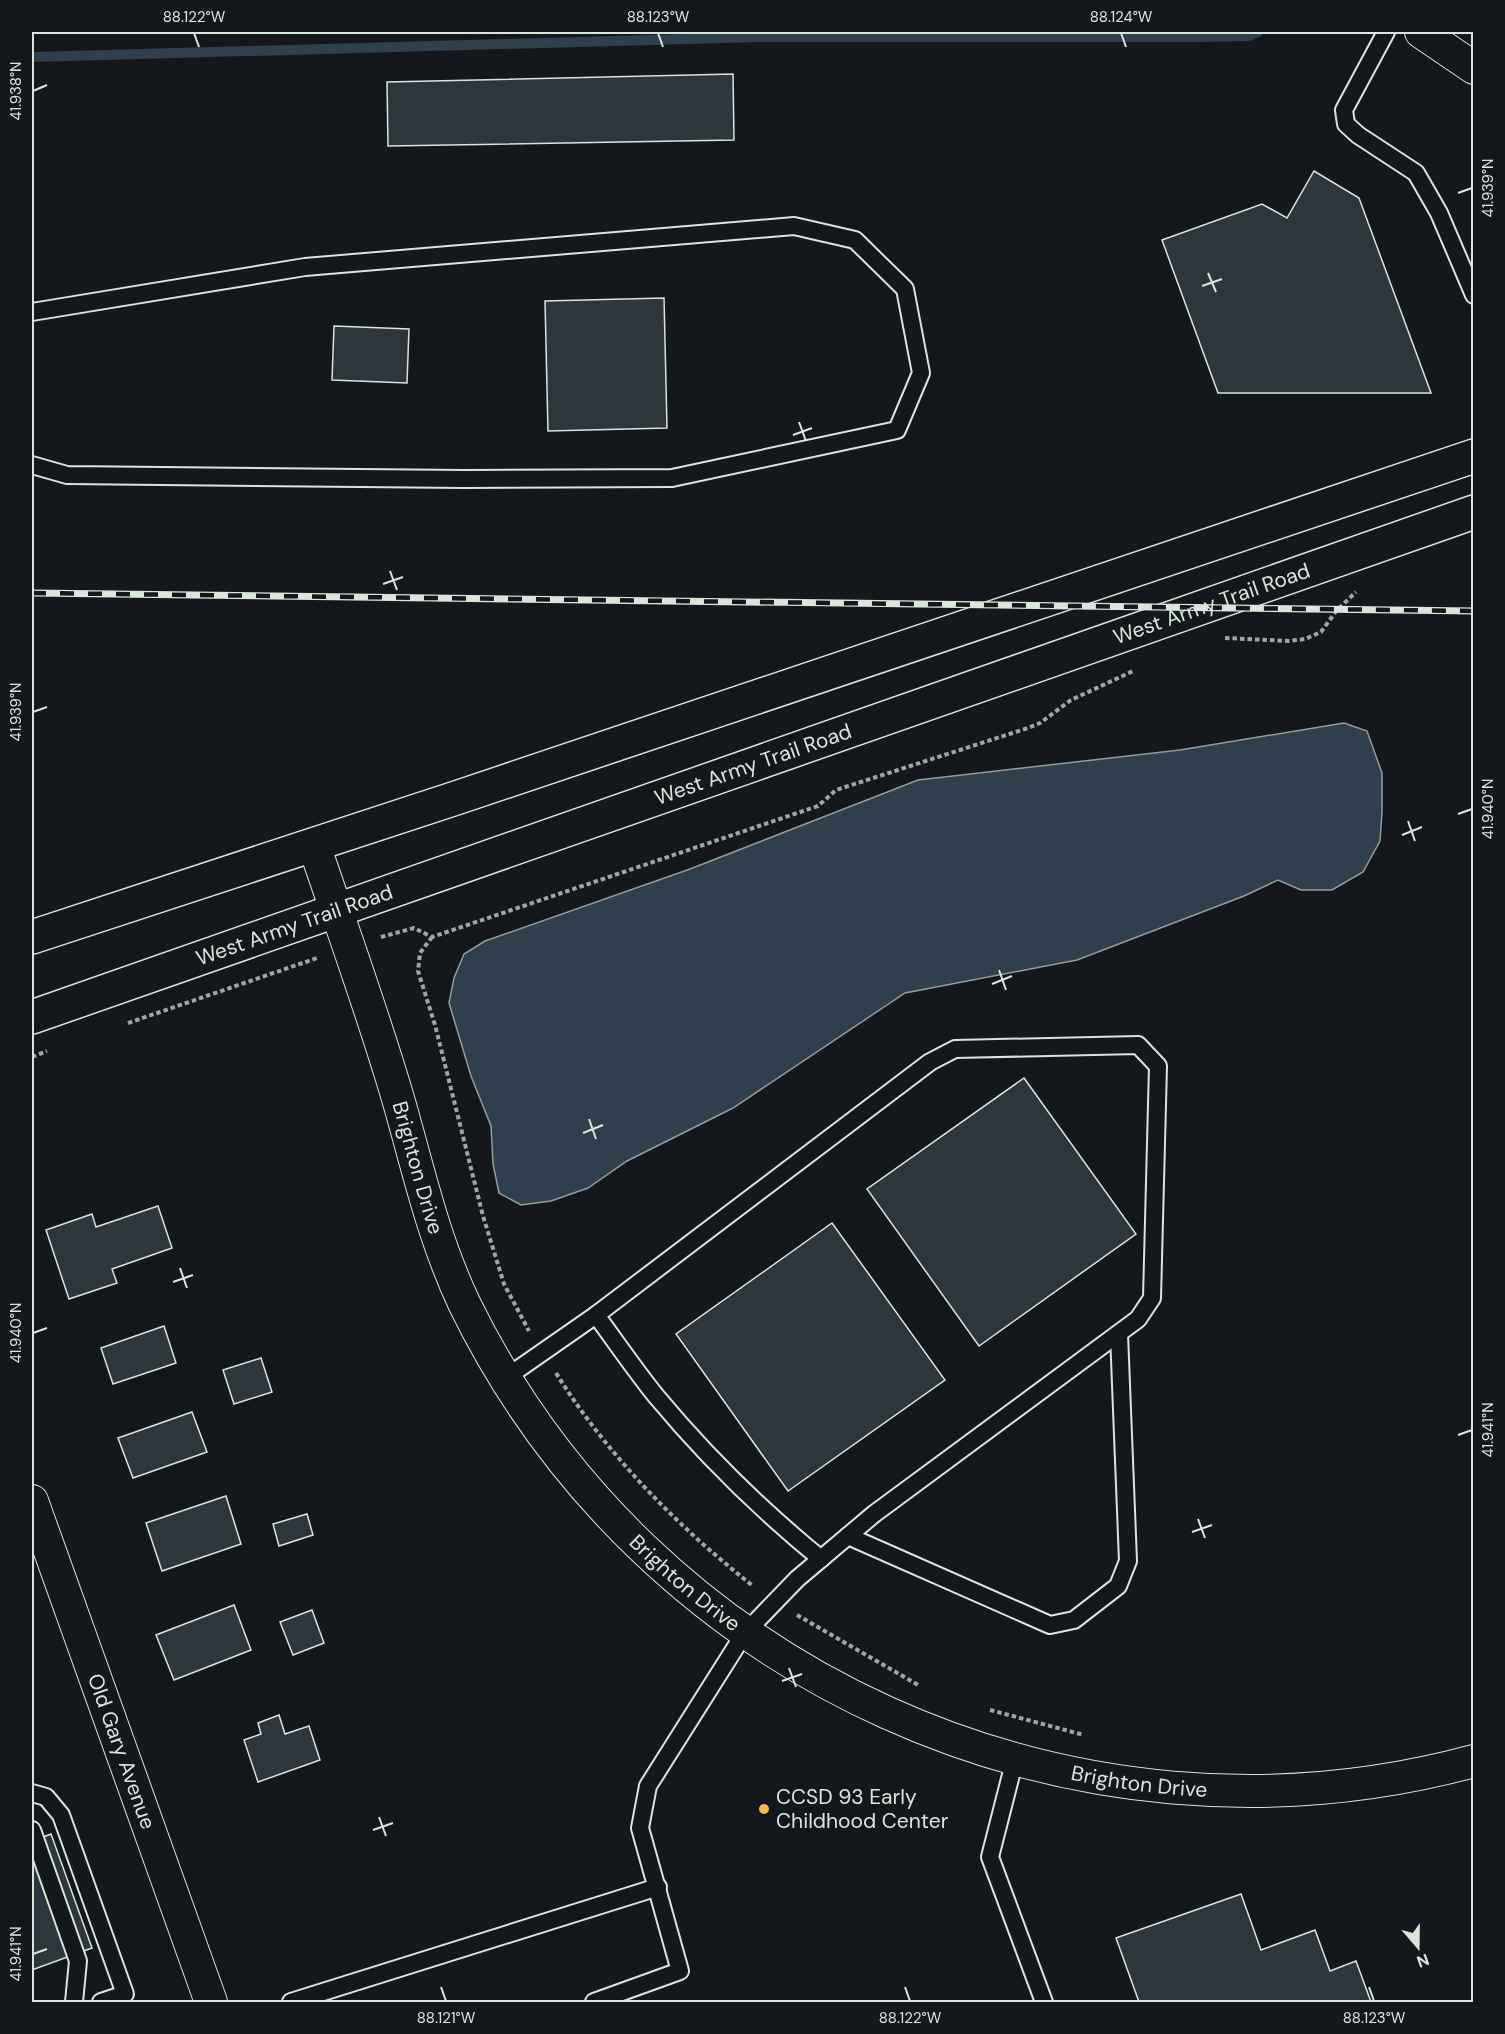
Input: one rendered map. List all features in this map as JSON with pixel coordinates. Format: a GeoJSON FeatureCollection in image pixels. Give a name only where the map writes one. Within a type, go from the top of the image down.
{"type":"FeatureCollection","features":[{"type":"Feature","properties":{"kind":"main road"},"geometry":{"type":"LineString","coordinates":[[32,937],[314,845],[1473,456]]}},
{"type":"Feature","properties":{"kind":"main road","name":"West Army Trail Road"},"geometry":{"type":"LineString","coordinates":[[32,1017],[1473,512]]}},
{"type":"Feature","properties":{"kind":"street"},"geometry":{"type":"LineString","coordinates":[[1421,32],[1473,68]]}},
{"type":"Feature","properties":{"kind":"street","name":"Brighton Drive"},"geometry":{"type":"LineString","coordinates":[[314,845],[398,1100],[436,1240],[465,1304],[540,1430],[620,1525],[656,1560],[744,1634],[812,1675],[899,1720],[1015,1759],[1097,1779],[1183,1790],[1293,1791],[1422,1775],[1473,1761]]}},
{"type":"Feature","properties":{"kind":"street","name":"Old Gary Avenue"},"geometry":{"type":"LineString","coordinates":[[32,1501],[211,2002]]}},
{"type":"Feature","properties":{"kind":"lane"},"geometry":{"type":"LineString","coordinates":[[1386,32],[1344,110],[1346,124],[1358,135],[1416,173],[1439,213],[1473,296]]}},
{"type":"Feature","properties":{"kind":"lane"},"geometry":{"type":"LineString","coordinates":[[32,312],[305,267],[795,226],[855,240],[905,289],[921,373],[897,430],[672,478],[464,479],[67,475],[32,465]]}},
{"type":"Feature","properties":{"kind":"lane"},"geometry":{"type":"LineString","coordinates":[[507,1377],[596,1315],[930,1062],[955,1049],[1138,1045],[1158,1066],[1152,1298],[1138,1319],[1119,1334],[848,1536],[797,1579],[744,1634],[648,1786],[640,1828],[680,1971],[594,2002]]}},
{"type":"Feature","properties":{"kind":"lane"},"geometry":{"type":"LineString","coordinates":[[596,1315],[656,1395],[717,1463],[777,1523],[821,1559]]}},
{"type":"Feature","properties":{"kind":"lane"},"geometry":{"type":"LineString","coordinates":[[848,1536],[1050,1625],[1074,1620],[1118,1586],[1128,1561],[1119,1334]]}},
{"type":"Feature","properties":{"kind":"lane"},"geometry":{"type":"LineString","coordinates":[[1015,1759],[990,1857],[1044,2002]]}},
{"type":"Feature","properties":{"kind":"lane"},"geometry":{"type":"LineString","coordinates":[[32,1793],[46,1797],[61,1815],[125,1994],[101,2002]]}},
{"type":"Feature","properties":{"kind":"lane"},"geometry":{"type":"LineString","coordinates":[[32,1830],[78,1961],[75,2002]]}},
{"type":"Feature","properties":{"kind":"lane"},"geometry":{"type":"LineString","coordinates":[[291,2002],[658,1887]]}},
{"type":"Feature","properties":{"kind":"path"},"geometry":{"type":"LineString","coordinates":[[1221,638],[1289,641],[1305,639],[1321,632],[1337,610],[1358,590]]}},
{"type":"Feature","properties":{"kind":"path"},"geometry":{"type":"LineString","coordinates":[[122,1025],[348,947],[414,928],[432,937],[818,806],[836,790],[1040,723],[1071,700],[1136,669]]}},
{"type":"Feature","properties":{"kind":"path"},"geometry":{"type":"LineString","coordinates":[[32,1057],[54,1049]]}},
{"type":"Feature","properties":{"kind":"water"},"geometry":{"type":"Polygon","coordinates":[[[1344,723],[1367,731],[1382,773],[1380,841],[1363,872],[1332,890],[1301,890],[1278,880],[1244,896],[1077,960],[905,993],[733,1108],[627,1161],[588,1188],[551,1201],[521,1205],[499,1193],[493,1164],[491,1126],[471,1076],[449,1003],[454,978],[464,954],[485,941],[690,869],[918,780],[1180,750],[1344,723]]]}},
{"type":"Feature","properties":{"kind":"building"},"geometry":{"type":"Polygon","coordinates":[[[733,74],[734,140],[388,146],[387,82],[733,74]]]}},
{"type":"Feature","properties":{"kind":"building"},"geometry":{"type":"Polygon","coordinates":[[[1314,171],[1359,198],[1431,393],[1218,393],[1162,240],[1262,204],[1287,218],[1314,171]]]}},
{"type":"Feature","properties":{"kind":"building"},"geometry":{"type":"Polygon","coordinates":[[[664,298],[667,428],[548,431],[545,301],[664,298]]]}},
{"type":"Feature","properties":{"kind":"building"},"geometry":{"type":"Polygon","coordinates":[[[334,326],[409,329],[407,383],[332,380],[334,326]]]}},
{"type":"Feature","properties":{"kind":"building"},"geometry":{"type":"Polygon","coordinates":[[[1024,1078],[1136,1234],[979,1346],[867,1189],[1024,1078]]]}},
{"type":"Feature","properties":{"kind":"building"},"geometry":{"type":"Polygon","coordinates":[[[158,1206],[172,1248],[112,1269],[117,1283],[69,1299],[46,1230],[92,1214],[96,1227],[158,1206]]]}},
{"type":"Feature","properties":{"kind":"building"},"geometry":{"type":"Polygon","coordinates":[[[832,1223],[945,1380],[788,1491],[676,1334],[832,1223]]]}},
{"type":"Feature","properties":{"kind":"building"},"geometry":{"type":"Polygon","coordinates":[[[164,1326],[176,1363],[113,1384],[101,1348],[164,1326]]]}},
{"type":"Feature","properties":{"kind":"building"},"geometry":{"type":"Polygon","coordinates":[[[261,1358],[272,1392],[234,1404],[223,1370],[261,1358]]]}},
{"type":"Feature","properties":{"kind":"building"},"geometry":{"type":"Polygon","coordinates":[[[192,1412],[207,1452],[133,1478],[118,1438],[192,1412]]]}},
{"type":"Feature","properties":{"kind":"building"},"geometry":{"type":"Polygon","coordinates":[[[226,1496],[241,1544],[162,1571],[146,1523],[226,1496]]]}},
{"type":"Feature","properties":{"kind":"building"},"geometry":{"type":"Polygon","coordinates":[[[307,1514],[313,1535],[279,1546],[273,1524],[307,1514]]]}},
{"type":"Feature","properties":{"kind":"building"},"geometry":{"type":"Polygon","coordinates":[[[234,1605],[251,1650],[174,1680],[156,1635],[234,1605]]]}},
{"type":"Feature","properties":{"kind":"building"},"geometry":{"type":"Polygon","coordinates":[[[312,1610],[324,1643],[293,1655],[280,1622],[312,1610]]]}},
{"type":"Feature","properties":{"kind":"building"},"geometry":{"type":"Polygon","coordinates":[[[279,1715],[285,1734],[309,1726],[320,1760],[258,1782],[244,1740],[261,1734],[258,1723],[279,1715]]]}},
{"type":"Feature","properties":{"kind":"building"},"geometry":{"type":"Polygon","coordinates":[[[51,1834],[92,1948],[32,1970],[32,1841],[51,1834]]]}},
{"type":"Feature","properties":{"kind":"building"},"geometry":{"type":"Polygon","coordinates":[[[1241,1894],[1261,1950],[1315,1930],[1330,1971],[1356,1961],[1371,2002],[1139,2002],[1116,1938],[1241,1894]]]}},
{"type":"Feature","properties":{"kind":"waterway"},"geometry":{"type":"LineString","coordinates":[[32,57],[759,37],[1201,37],[1248,36],[1258,32]]}},
{"type":"Feature","properties":{"kind":"railway"},"geometry":{"type":"LineString","coordinates":[[32,593],[1474,611]]}},
{"type":"Feature","properties":{"kind":"place","name":"CCSD 93 Early Childhood Center"},"geometry":{"type":"Point","coordinates":[764,1809]}}]}
